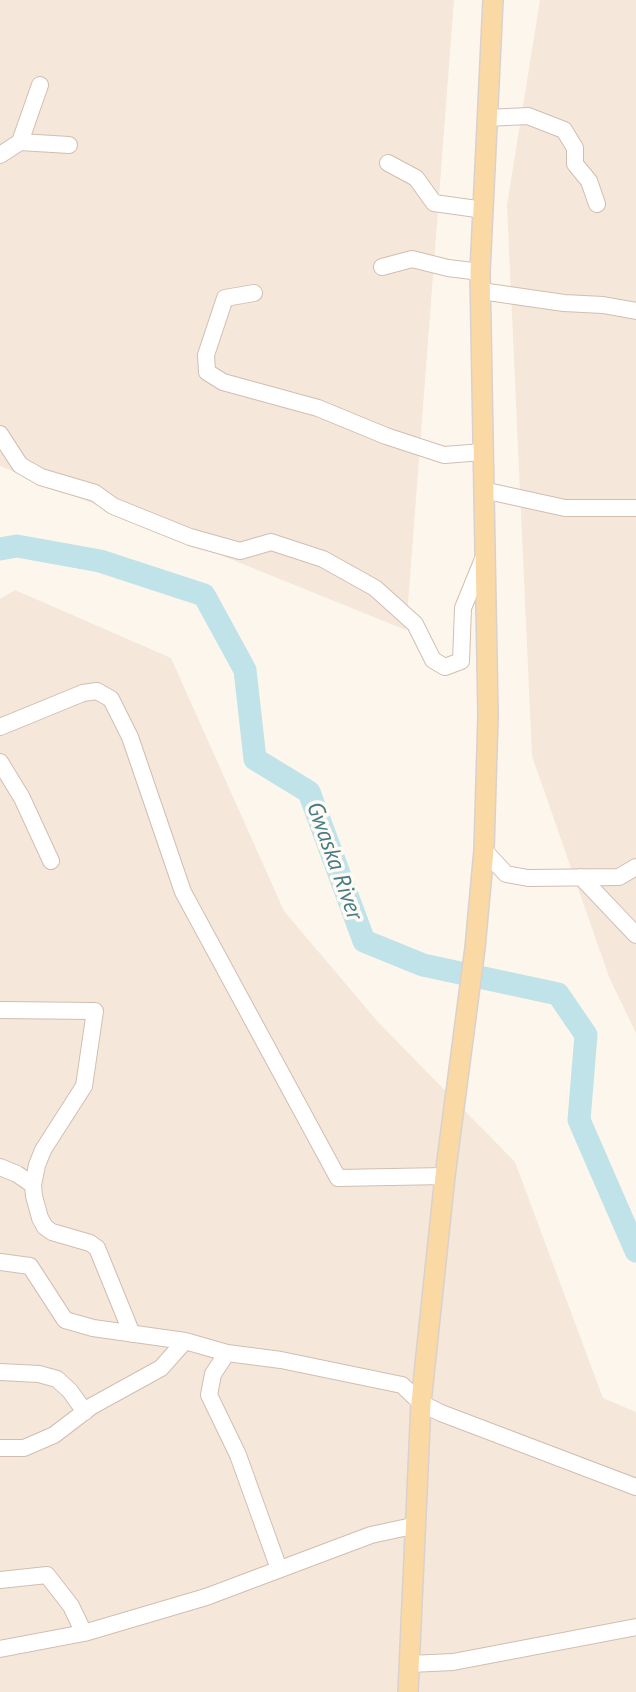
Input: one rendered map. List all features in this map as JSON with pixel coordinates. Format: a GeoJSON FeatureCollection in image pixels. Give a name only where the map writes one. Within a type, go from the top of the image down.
{"type":"FeatureCollection","features":[{"type":"Feature","properties":{"kind":"main road"},"geometry":{"type":"LineString","coordinates":[[408,1692],[421,1403],[445,1176],[475,948],[484,850],[488,715],[480,281],[493,0]]}},
{"type":"Feature","properties":{"kind":"street"},"geometry":{"type":"LineString","coordinates":[[20,142],[40,85]]}},
{"type":"Feature","properties":{"kind":"street"},"geometry":{"type":"LineString","coordinates":[[487,118],[528,116],[564,130],[575,148],[575,164],[589,181],[597,204]]}},
{"type":"Feature","properties":{"kind":"street"},"geometry":{"type":"LineString","coordinates":[[0,155],[20,142],[69,145]]}},
{"type":"Feature","properties":{"kind":"street"},"geometry":{"type":"LineString","coordinates":[[388,163],[416,178],[434,203],[484,211]]}},
{"type":"Feature","properties":{"kind":"street"},"geometry":{"type":"LineString","coordinates":[[382,267],[412,259],[448,268],[480,281],[564,303],[603,304],[636,311]]}},
{"type":"Feature","properties":{"kind":"street"},"geometry":{"type":"LineString","coordinates":[[254,293],[225,298],[206,355],[207,372],[223,382],[318,408],[386,436],[444,455],[483,452]]}},
{"type":"Feature","properties":{"kind":"street"},"geometry":{"type":"LineString","coordinates":[[0,434],[20,465],[41,477],[95,493],[113,506],[190,537],[240,551],[271,542],[323,559],[376,587],[415,624],[433,660],[446,667],[461,661],[463,608],[484,556]]}},
{"type":"Feature","properties":{"kind":"street"},"geometry":{"type":"LineString","coordinates":[[483,491],[565,508],[636,509]]}},
{"type":"Feature","properties":{"kind":"street"},"geometry":{"type":"LineString","coordinates":[[0,727],[83,692],[97,691],[111,699],[130,737],[183,892],[338,1178],[445,1176]]}},
{"type":"Feature","properties":{"kind":"street"},"geometry":{"type":"LineString","coordinates":[[0,762],[22,798],[51,861]]}},
{"type":"Feature","properties":{"kind":"street"},"geometry":{"type":"LineString","coordinates":[[484,850],[506,874],[528,877],[619,877],[636,867]]}},
{"type":"Feature","properties":{"kind":"street"},"geometry":{"type":"LineString","coordinates":[[581,877],[636,935]]}},
{"type":"Feature","properties":{"kind":"street"},"geometry":{"type":"LineString","coordinates":[[0,1010],[95,1011],[84,1086],[43,1150],[33,1185],[40,1218],[45,1227],[97,1248],[132,1334]]}},
{"type":"Feature","properties":{"kind":"street"},"geometry":{"type":"LineString","coordinates":[[0,1167],[33,1185]]}},
{"type":"Feature","properties":{"kind":"street"},"geometry":{"type":"LineString","coordinates":[[0,1262],[30,1266],[65,1320],[93,1328],[185,1341],[228,1353],[281,1360],[402,1385],[421,1403],[441,1413],[636,1488]]}},
{"type":"Feature","properties":{"kind":"street"},"geometry":{"type":"LineString","coordinates":[[0,1448],[24,1448],[54,1435],[85,1412],[161,1368],[185,1341]]}},
{"type":"Feature","properties":{"kind":"street"},"geometry":{"type":"LineString","coordinates":[[228,1353],[213,1374],[209,1395],[238,1455],[279,1569]]}},
{"type":"Feature","properties":{"kind":"street"},"geometry":{"type":"LineString","coordinates":[[0,1372],[39,1374],[57,1379],[70,1391],[85,1412]]}},
{"type":"Feature","properties":{"kind":"street"},"geometry":{"type":"LineString","coordinates":[[0,1650],[84,1633],[206,1597],[371,1535],[416,1525]]}},
{"type":"Feature","properties":{"kind":"street"},"geometry":{"type":"LineString","coordinates":[[0,1580],[47,1575],[71,1606],[84,1633]]}},
{"type":"Feature","properties":{"kind":"street"},"geometry":{"type":"LineString","coordinates":[[410,1664],[453,1662],[636,1627]]}},
{"type":"Feature","properties":{"kind":"shaded area"},"geometry":{"type":"Polygon","coordinates":[[[0,0],[454,0],[406,630],[0,466],[0,0]]]}},
{"type":"Feature","properties":{"kind":"shaded area"},"geometry":{"type":"Polygon","coordinates":[[[540,0],[636,0],[636,1033],[609,977],[532,756],[507,205],[540,0]]]}},
{"type":"Feature","properties":{"kind":"shaded area"},"geometry":{"type":"Polygon","coordinates":[[[15,590],[171,658],[284,911],[378,1022],[515,1162],[603,1398],[636,1412],[636,1692],[0,1692],[0,599],[15,590]]]}},
{"type":"Feature","properties":{"kind":"waterway","name":"Gwaska River"},"geometry":{"type":"LineString","coordinates":[[0,549],[17,546],[100,561],[204,595],[245,670],[255,759],[309,792],[364,941],[423,965],[558,994],[586,1035],[579,1120],[636,1251]]}}]}
